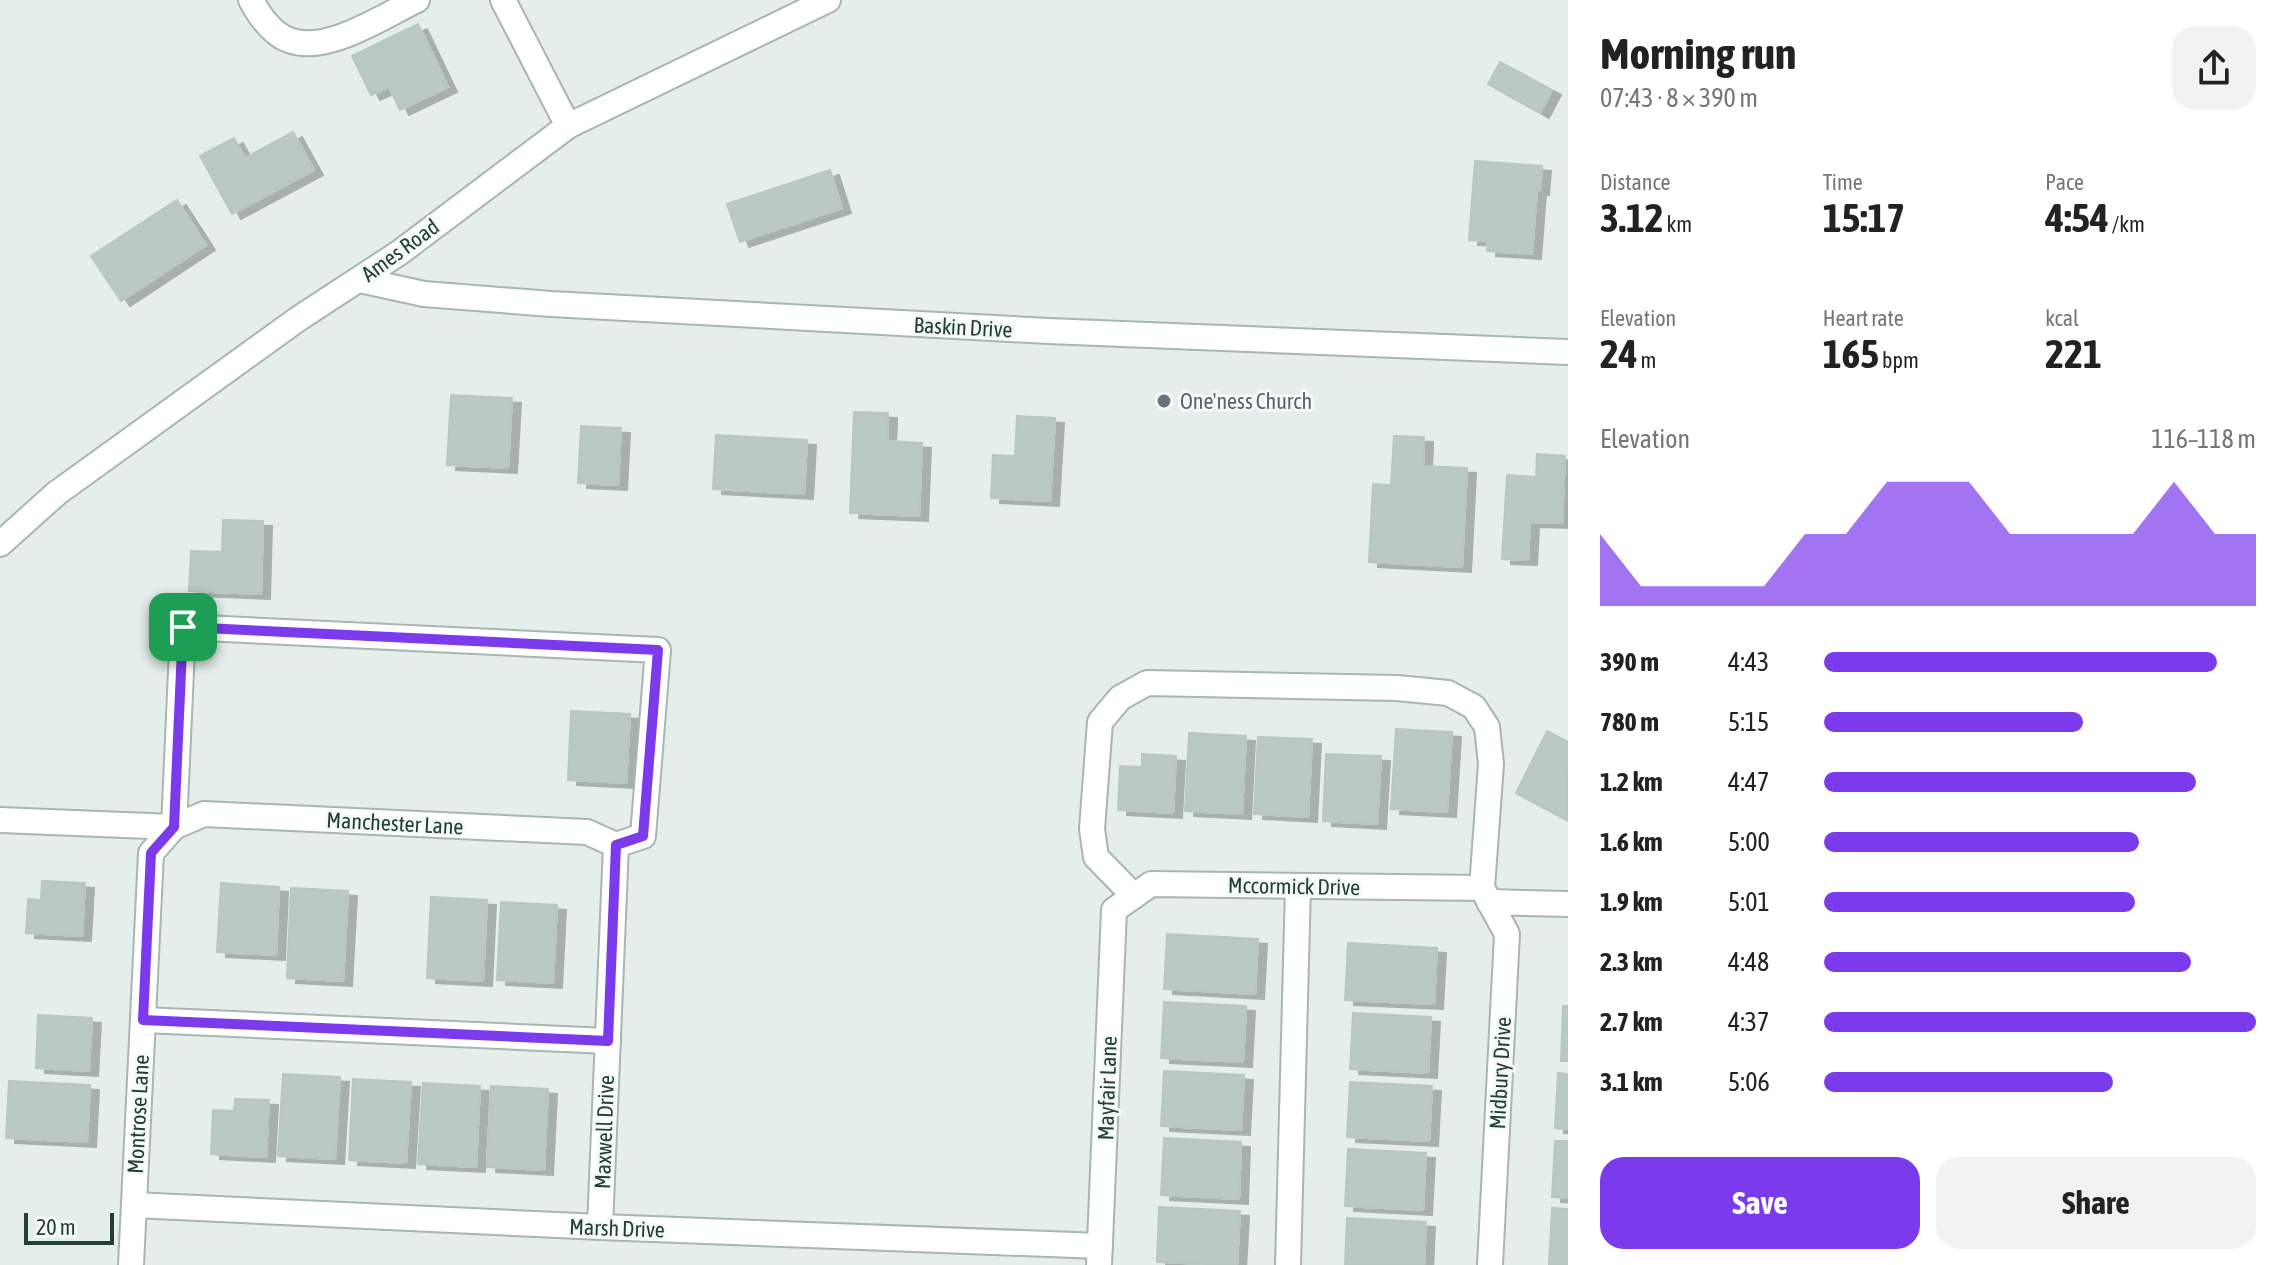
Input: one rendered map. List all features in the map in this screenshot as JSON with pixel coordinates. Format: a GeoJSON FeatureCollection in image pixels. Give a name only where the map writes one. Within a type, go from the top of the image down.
{"type":"FeatureCollection","features":[{"type":"Feature","properties":{"kind":"street"},"geometry":{"type":"LineString","coordinates":[[251,0],[262,19],[286,40],[303,44],[326,42],[417,0]]}},
{"type":"Feature","properties":{"kind":"street"},"geometry":{"type":"LineString","coordinates":[[503,0],[568,126]]}},
{"type":"Feature","properties":{"kind":"street","name":"Ames Road"},"geometry":{"type":"LineString","coordinates":[[0,544],[57,493],[298,319],[360,280],[568,126],[828,0]]}},
{"type":"Feature","properties":{"kind":"street","name":"Baskin Drive"},"geometry":{"type":"LineString","coordinates":[[360,280],[424,294],[567,305],[1048,331],[1568,352]]}},
{"type":"Feature","properties":{"kind":"street"},"geometry":{"type":"LineString","coordinates":[[0,820],[174,827],[183,627],[658,650],[643,836],[616,845]]}},
{"type":"Feature","properties":{"kind":"street"},"geometry":{"type":"LineString","coordinates":[[1124,903],[1096,857],[1092,829],[1100,722],[1120,698],[1147,683],[1397,688],[1448,693],[1474,707],[1487,727],[1491,764],[1486,895]]}},
{"type":"Feature","properties":{"kind":"street","name":"Manchester Lane"},"geometry":{"type":"LineString","coordinates":[[174,827],[204,814],[587,832],[616,845]]}},
{"type":"Feature","properties":{"kind":"street","name":"Montrose Lane"},"geometry":{"type":"LineString","coordinates":[[131,1265],[151,853],[174,827]]}},
{"type":"Feature","properties":{"kind":"street","name":"Maxwell Drive"},"geometry":{"type":"LineString","coordinates":[[600,1227],[616,845]]}},
{"type":"Feature","properties":{"kind":"street","name":"Mccormick Drive"},"geometry":{"type":"LineString","coordinates":[[1124,903],[1151,884],[1298,886],[1486,895],[1568,904]]}},
{"type":"Feature","properties":{"kind":"street"},"geometry":{"type":"LineString","coordinates":[[1288,1265],[1298,886]]}},
{"type":"Feature","properties":{"kind":"street","name":"Midbury Drive"},"geometry":{"type":"LineString","coordinates":[[1486,895],[1507,934],[1490,1265]]}},
{"type":"Feature","properties":{"kind":"street","name":"Mayfair Lane"},"geometry":{"type":"LineString","coordinates":[[1100,1256],[1124,903]]}},
{"type":"Feature","properties":{"kind":"street"},"geometry":{"type":"LineString","coordinates":[[143,1020],[608,1041]]}},
{"type":"Feature","properties":{"kind":"street","name":"Marsh Drive"},"geometry":{"type":"LineString","coordinates":[[134,1205],[600,1227],[1100,1256]]}},
{"type":"Feature","properties":{"kind":"building"},"geometry":{"type":"Polygon","coordinates":[[[418,24],[448,87],[400,110],[389,87],[371,95],[352,56],[418,24]]]}},
{"type":"Feature","properties":{"kind":"building"},"geometry":{"type":"Polygon","coordinates":[[[1500,62],[1552,90],[1540,113],[1488,84],[1500,62]]]}},
{"type":"Feature","properties":{"kind":"building"},"geometry":{"type":"Polygon","coordinates":[[[293,132],[314,170],[232,214],[200,156],[234,138],[245,158],[293,132]]]}},
{"type":"Feature","properties":{"kind":"building"},"geometry":{"type":"Polygon","coordinates":[[[1475,161],[1542,166],[1532,254],[1487,251],[1488,241],[1469,240],[1475,161]]]}},
{"type":"Feature","properties":{"kind":"building"},"geometry":{"type":"Polygon","coordinates":[[[830,170],[842,208],[740,242],[727,204],[830,170]]]}},
{"type":"Feature","properties":{"kind":"building"},"geometry":{"type":"Polygon","coordinates":[[[177,200],[206,245],[121,301],[91,256],[177,200]]]}},
{"type":"Feature","properties":{"kind":"building"},"geometry":{"type":"Polygon","coordinates":[[[451,395],[512,398],[508,468],[447,465],[451,395]]]}},
{"type":"Feature","properties":{"kind":"building"},"geometry":{"type":"Polygon","coordinates":[[[854,412],[888,413],[887,441],[922,443],[919,516],[850,513],[854,412]]]}},
{"type":"Feature","properties":{"kind":"building"},"geometry":{"type":"Polygon","coordinates":[[[1017,416],[1055,418],[1050,501],[991,498],[993,455],[1015,456],[1017,416]]]}},
{"type":"Feature","properties":{"kind":"building"},"geometry":{"type":"Polygon","coordinates":[[[581,426],[621,428],[618,485],[578,483],[581,426]]]}},
{"type":"Feature","properties":{"kind":"building"},"geometry":{"type":"Polygon","coordinates":[[[716,435],[807,440],[804,494],[713,489],[716,435]]]}},
{"type":"Feature","properties":{"kind":"building"},"geometry":{"type":"Polygon","coordinates":[[[1394,436],[1424,437],[1423,466],[1467,468],[1462,567],[1369,562],[1373,484],[1391,485],[1394,436]]]}},
{"type":"Feature","properties":{"kind":"building"},"geometry":{"type":"Polygon","coordinates":[[[1537,454],[1565,456],[1562,523],[1530,522],[1528,560],[1502,559],[1507,475],[1536,477],[1537,454]]]}},
{"type":"Feature","properties":{"kind":"building"},"geometry":{"type":"Polygon","coordinates":[[[223,520],[263,521],[261,594],[189,591],[191,551],[222,552],[223,520]]]}},
{"type":"Feature","properties":{"kind":"building"},"geometry":{"type":"Polygon","coordinates":[[[571,711],[630,714],[626,783],[568,780],[571,711]]]}},
{"type":"Feature","properties":{"kind":"building"},"geometry":{"type":"Polygon","coordinates":[[[1396,729],[1452,732],[1447,812],[1391,809],[1396,729]]]}},
{"type":"Feature","properties":{"kind":"building"},"geometry":{"type":"Polygon","coordinates":[[[1547,731],[1568,742],[1567,820],[1516,793],[1547,731]]]}},
{"type":"Feature","properties":{"kind":"building"},"geometry":{"type":"Polygon","coordinates":[[[1189,733],[1246,736],[1242,814],[1185,811],[1189,733]]]}},
{"type":"Feature","properties":{"kind":"building"},"geometry":{"type":"Polygon","coordinates":[[[1258,737],[1312,739],[1308,817],[1254,814],[1258,737]]]}},
{"type":"Feature","properties":{"kind":"building"},"geometry":{"type":"Polygon","coordinates":[[[1142,754],[1176,756],[1173,813],[1118,810],[1120,766],[1142,767],[1142,754]]]}},
{"type":"Feature","properties":{"kind":"building"},"geometry":{"type":"Polygon","coordinates":[[[1326,754],[1381,756],[1377,824],[1323,821],[1326,754]]]}},
{"type":"Feature","properties":{"kind":"building"},"geometry":{"type":"Polygon","coordinates":[[[42,881],[85,883],[82,936],[26,933],[28,899],[41,900],[42,881]]]}},
{"type":"Feature","properties":{"kind":"building"},"geometry":{"type":"Polygon","coordinates":[[[221,883],[279,887],[276,955],[217,952],[221,883]]]}},
{"type":"Feature","properties":{"kind":"building"},"geometry":{"type":"Polygon","coordinates":[[[291,888],[348,891],[343,981],[287,978],[291,888]]]}},
{"type":"Feature","properties":{"kind":"building"},"geometry":{"type":"Polygon","coordinates":[[[431,897],[487,900],[483,981],[427,978],[431,897]]]}},
{"type":"Feature","properties":{"kind":"building"},"geometry":{"type":"Polygon","coordinates":[[[501,902],[557,905],[553,983],[497,980],[501,902]]]}},
{"type":"Feature","properties":{"kind":"building"},"geometry":{"type":"Polygon","coordinates":[[[1167,934],[1258,939],[1255,994],[1164,989],[1167,934]]]}},
{"type":"Feature","properties":{"kind":"building"},"geometry":{"type":"Polygon","coordinates":[[[1348,943],[1437,948],[1434,1004],[1345,1000],[1348,943]]]}},
{"type":"Feature","properties":{"kind":"building"},"geometry":{"type":"Polygon","coordinates":[[[1164,1002],[1246,1006],[1243,1062],[1161,1058],[1164,1002]]]}},
{"type":"Feature","properties":{"kind":"building"},"geometry":{"type":"Polygon","coordinates":[[[1563,1006],[1568,1006],[1568,1061],[1561,1061],[1563,1006]]]}},
{"type":"Feature","properties":{"kind":"building"},"geometry":{"type":"Polygon","coordinates":[[[1353,1013],[1431,1017],[1428,1073],[1350,1069],[1353,1013]]]}},
{"type":"Feature","properties":{"kind":"building"},"geometry":{"type":"Polygon","coordinates":[[[38,1015],[92,1018],[89,1071],[36,1068],[38,1015]]]}},
{"type":"Feature","properties":{"kind":"building"},"geometry":{"type":"Polygon","coordinates":[[[1164,1071],[1244,1075],[1241,1130],[1161,1126],[1164,1071]]]}},
{"type":"Feature","properties":{"kind":"building"},"geometry":{"type":"Polygon","coordinates":[[[1558,1073],[1568,1074],[1568,1129],[1555,1128],[1558,1073]]]}},
{"type":"Feature","properties":{"kind":"building"},"geometry":{"type":"Polygon","coordinates":[[[283,1074],[340,1077],[335,1159],[278,1156],[283,1074]]]}},
{"type":"Feature","properties":{"kind":"building"},"geometry":{"type":"Polygon","coordinates":[[[353,1079],[411,1082],[406,1163],[349,1160],[353,1079]]]}},
{"type":"Feature","properties":{"kind":"building"},"geometry":{"type":"Polygon","coordinates":[[[9,1081],[90,1085],[87,1142],[6,1138],[9,1081]]]}},
{"type":"Feature","properties":{"kind":"building"},"geometry":{"type":"Polygon","coordinates":[[[1350,1082],[1432,1086],[1429,1141],[1347,1137],[1350,1082]]]}},
{"type":"Feature","properties":{"kind":"building"},"geometry":{"type":"Polygon","coordinates":[[[423,1083],[480,1086],[476,1167],[418,1164],[423,1083]]]}},
{"type":"Feature","properties":{"kind":"building"},"geometry":{"type":"Polygon","coordinates":[[[491,1086],[548,1089],[544,1170],[487,1167],[491,1086]]]}},
{"type":"Feature","properties":{"kind":"building"},"geometry":{"type":"Polygon","coordinates":[[[235,1099],[269,1100],[266,1157],[211,1154],[213,1110],[234,1111],[235,1099]]]}},
{"type":"Feature","properties":{"kind":"building"},"geometry":{"type":"Polygon","coordinates":[[[1164,1138],[1241,1142],[1239,1199],[1161,1195],[1164,1138]]]}},
{"type":"Feature","properties":{"kind":"building"},"geometry":{"type":"Polygon","coordinates":[[[1555,1141],[1568,1141],[1568,1198],[1552,1197],[1555,1141]]]}},
{"type":"Feature","properties":{"kind":"building"},"geometry":{"type":"Polygon","coordinates":[[[1348,1149],[1426,1153],[1423,1210],[1345,1206],[1348,1149]]]}},
{"type":"Feature","properties":{"kind":"building"},"geometry":{"type":"Polygon","coordinates":[[[1159,1207],[1240,1211],[1237,1265],[1157,1262],[1159,1207]]]}},
{"type":"Feature","properties":{"kind":"building"},"geometry":{"type":"Polygon","coordinates":[[[1552,1208],[1568,1209],[1568,1265],[1549,1265],[1552,1208]]]}},
{"type":"Feature","properties":{"kind":"building"},"geometry":{"type":"Polygon","coordinates":[[[1347,1218],[1426,1222],[1424,1265],[1345,1265],[1347,1218]]]}},
{"type":"Feature","properties":{"kind":"place","name":"One'ness Church"},"geometry":{"type":"Point","coordinates":[1164,401]}},
{"type":"Feature","properties":{"kind":"route"},"geometry":{"type":"LineString","coordinates":[[183,627],[658,650],[643,836],[616,845],[608,1041],[143,1020],[151,853],[174,827],[183,627]]}}]}
